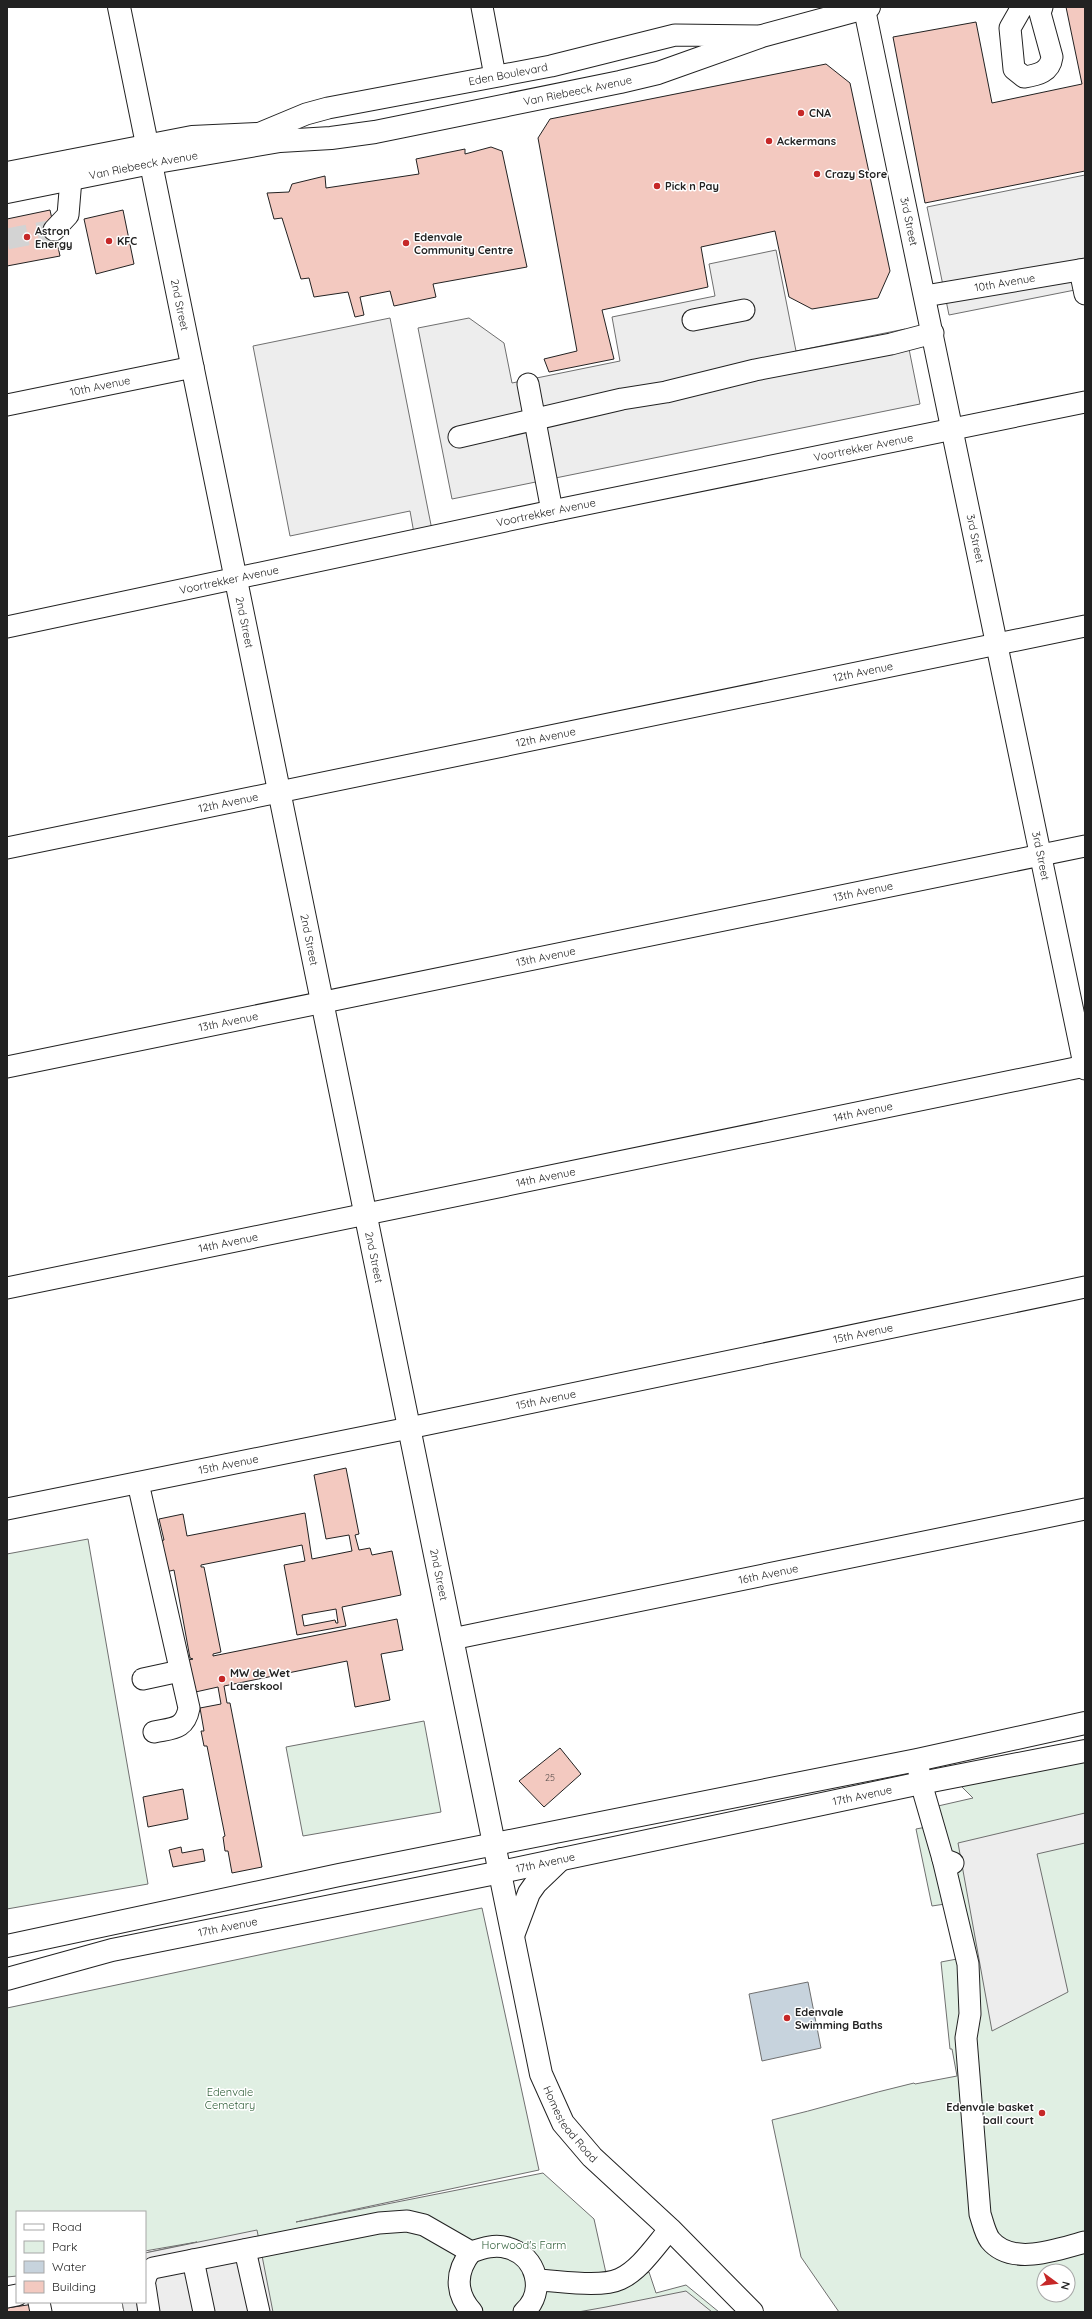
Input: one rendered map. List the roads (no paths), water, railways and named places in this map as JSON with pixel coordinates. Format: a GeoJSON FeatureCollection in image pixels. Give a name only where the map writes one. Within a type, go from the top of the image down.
{"type":"FeatureCollection","features":[{"type":"Feature","properties":{"kind":"main road","name":"2nd Street"},"geometry":{"type":"LineString","coordinates":[[119,7],[278,792],[367,1214],[409,1428],[494,1845],[501,1872]]}},
{"type":"Feature","properties":{"kind":"main road","name":"Van Riebeeck Avenue"},"geometry":{"type":"LineString","coordinates":[[7,192],[70,170],[149,154],[280,141],[331,138],[375,132],[658,73],[762,36],[866,7]]}},
{"type":"Feature","properties":{"kind":"main road","name":"Van Riebeeck Avenue"},"geometry":{"type":"LineString","coordinates":[[149,154],[209,135],[258,134],[280,141]]}},
{"type":"Feature","properties":{"kind":"main road","name":"Van Riebeeck Avenue"},"geometry":{"type":"LineString","coordinates":[[7,173],[70,170]]}},
{"type":"Feature","properties":{"kind":"main road"},"geometry":{"type":"LineString","coordinates":[[7,1946],[347,1874],[917,1760],[1085,1723]]}},
{"type":"Feature","properties":{"kind":"main road","name":"17th Avenue"},"geometry":{"type":"LineString","coordinates":[[7,1979],[112,1950],[501,1872],[921,1783],[1085,1751]]}},
{"type":"Feature","properties":{"kind":"main road"},"geometry":{"type":"LineString","coordinates":[[514,1933],[529,1893],[536,1883],[561,1859]]}},
{"type":"Feature","properties":{"kind":"main road","name":"Homestead Road"},"geometry":{"type":"LineString","coordinates":[[501,1872],[541,2074],[563,2123],[592,2157],[670,2229],[752,2312]]}},
{"type":"Feature","properties":{"kind":"street"},"geometry":{"type":"LineString","coordinates":[[482,7],[495,76]]}},
{"type":"Feature","properties":{"kind":"street","name":"3rd Street"},"geometry":{"type":"LineString","coordinates":[[866,7],[925,296],[954,429],[996,644],[1085,1067]]}},
{"type":"Feature","properties":{"kind":"street"},"geometry":{"type":"LineString","coordinates":[[1022,7],[1010,28],[1014,69],[1024,76],[1035,76],[1045,71],[1051,64],[1052,57],[1040,13],[1042,7]]}},
{"type":"Feature","properties":{"kind":"street","name":"Eden Boulevard"},"geometry":{"type":"LineString","coordinates":[[258,134],[294,119],[328,108],[551,66],[675,35],[762,36]]}},
{"type":"Feature","properties":{"kind":"street"},"geometry":{"type":"LineString","coordinates":[[54,230],[68,214],[70,170]]}},
{"type":"Feature","properties":{"kind":"street"},"geometry":{"type":"LineString","coordinates":[[1083,269],[1085,294]]}},
{"type":"Feature","properties":{"kind":"street","name":"10th Avenue"},"geometry":{"type":"LineString","coordinates":[[925,296],[1083,269]]}},
{"type":"Feature","properties":{"kind":"street"},"geometry":{"type":"LineString","coordinates":[[693,320],[744,310]]}},
{"type":"Feature","properties":{"kind":"street"},"geometry":{"type":"LineString","coordinates":[[459,437],[535,418],[622,399],[666,392],[755,370],[891,344],[933,333]]}},
{"type":"Feature","properties":{"kind":"street","name":"10th Avenue"},"geometry":{"type":"LineString","coordinates":[[7,405],[193,367]]}},
{"type":"Feature","properties":{"kind":"street"},"geometry":{"type":"LineString","coordinates":[[528,384],[552,511]]}},
{"type":"Feature","properties":{"kind":"street","name":"Voortrekker Avenue"},"geometry":{"type":"LineString","coordinates":[[7,627],[552,511],[1085,402]]}},
{"type":"Feature","properties":{"kind":"street","name":"12th Avenue"},"geometry":{"type":"LineString","coordinates":[[7,848],[1085,626]]}},
{"type":"Feature","properties":{"kind":"street","name":"13th Avenue"},"geometry":{"type":"LineString","coordinates":[[7,1067],[1085,846]]}},
{"type":"Feature","properties":{"kind":"street","name":"14th Avenue"},"geometry":{"type":"LineString","coordinates":[[7,1288],[1085,1067]]}},
{"type":"Feature","properties":{"kind":"street","name":"15th Avenue"},"geometry":{"type":"LineString","coordinates":[[7,1509],[409,1428],[1085,1287]]}},
{"type":"Feature","properties":{"kind":"street"},"geometry":{"type":"LineString","coordinates":[[138,1483],[180,1671],[188,1698],[187,1718],[180,1727],[154,1732]]}},
{"type":"Feature","properties":{"kind":"street","name":"16th Avenue"},"geometry":{"type":"LineString","coordinates":[[452,1639],[1085,1509]]}},
{"type":"Feature","properties":{"kind":"street"},"geometry":{"type":"LineString","coordinates":[[143,1679],[180,1671]]}},
{"type":"Feature","properties":{"kind":"street"},"geometry":{"type":"LineString","coordinates":[[917,1760],[921,1783],[948,1861],[968,1964],[970,2014],[966,2038],[969,2087],[978,2199],[985,2231],[997,2247],[1022,2255],[1054,2250],[1085,2242]]}},
{"type":"Feature","properties":{"kind":"street"},"geometry":{"type":"LineString","coordinates":[[146,2276],[147,2273],[153,2268],[380,2223],[407,2221],[424,2225],[471,2252]]}},
{"type":"Feature","properties":{"kind":"street"},"geometry":{"type":"LineString","coordinates":[[538,2280],[602,2283],[620,2279],[638,2266],[670,2229]]}},
{"type":"Feature","properties":{"kind":"street"},"geometry":{"type":"LineString","coordinates":[[472,2312],[460,2294],[458,2283],[462,2266],[471,2252],[489,2246],[508,2248],[524,2258],[538,2280],[537,2292],[532,2302],[524,2312]]}},
{"type":"Feature","properties":{"kind":"street"},"geometry":{"type":"LineString","coordinates":[[245,2250],[259,2312]]}},
{"type":"Feature","properties":{"kind":"street"},"geometry":{"type":"LineString","coordinates":[[193,2260],[204,2312]]}},
{"type":"Feature","properties":{"kind":"street"},"geometry":{"type":"LineString","coordinates":[[146,2292],[149,2312]]}},
{"type":"Feature","properties":{"kind":"water"},"geometry":{"type":"Polygon","coordinates":[[[808,1982],[821,2048],[762,2061],[749,1994],[808,1982]]]}},
{"type":"Feature","properties":{"kind":"tunnel"},"geometry":{"type":"LineString","coordinates":[[7,239],[54,230]]}},
{"type":"Feature","properties":{"kind":"place","name":"CNA"},"geometry":{"type":"Point","coordinates":[801,113]}},
{"type":"Feature","properties":{"kind":"place","name":"Ackermans"},"geometry":{"type":"Point","coordinates":[769,141]}},
{"type":"Feature","properties":{"kind":"place","name":"Crazy Store"},"geometry":{"type":"Point","coordinates":[817,174]}},
{"type":"Feature","properties":{"kind":"place","name":"Pick n Pay"},"geometry":{"type":"Point","coordinates":[657,186]}},
{"type":"Feature","properties":{"kind":"place","name":"Astron Energy"},"geometry":{"type":"Point","coordinates":[27,237]}},
{"type":"Feature","properties":{"kind":"place","name":"KFC"},"geometry":{"type":"Point","coordinates":[109,241]}},
{"type":"Feature","properties":{"kind":"place","name":"Edenvale Community Centre"},"geometry":{"type":"Point","coordinates":[406,243]}},
{"type":"Feature","properties":{"kind":"place","name":"MW de Wet Laerskool"},"geometry":{"type":"Point","coordinates":[222,1679]}},
{"type":"Feature","properties":{"kind":"place","name":"Edenvale Swimming Baths"},"geometry":{"type":"Point","coordinates":[787,2018]}},
{"type":"Feature","properties":{"kind":"place","name":"Edenvale basket ball court"},"geometry":{"type":"Point","coordinates":[1042,2113]}},
{"type":"Feature","properties":{"kind":"park label","name":"Edenvale Cemetary"},"geometry":{"type":"Point","coordinates":[230,2098]}},
{"type":"Feature","properties":{"kind":"park label","name":"Horwood's Farm"},"geometry":{"type":"Point","coordinates":[524,2245]}}]}
